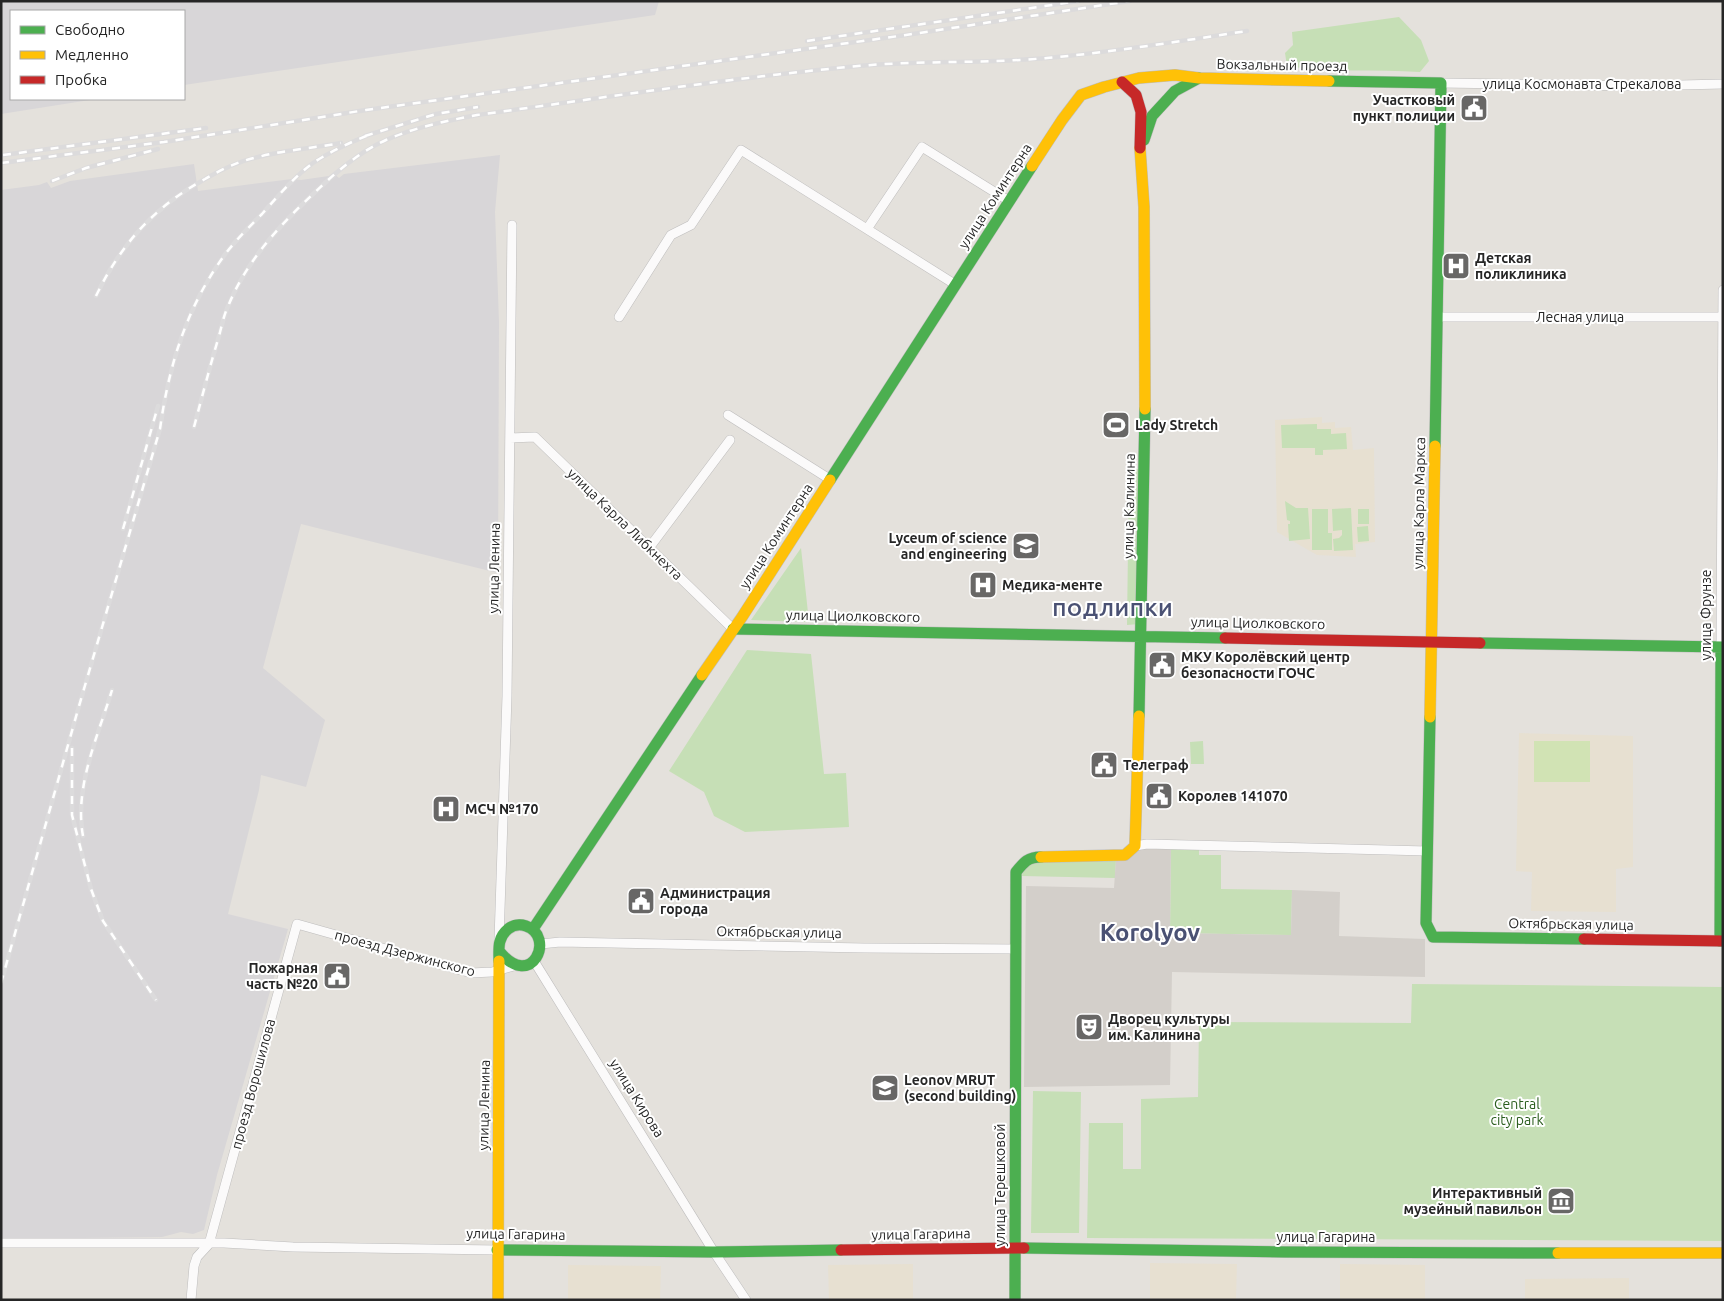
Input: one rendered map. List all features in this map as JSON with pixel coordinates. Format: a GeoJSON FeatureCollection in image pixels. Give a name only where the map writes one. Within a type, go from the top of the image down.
{"type":"FeatureCollection","features":[{"type":"Feature","properties":{"kind":"street","name":"Вокзальный проезд"},"geometry":{"type":"LineString","coordinates":[[1122,82],[1139,78],[1175,75],[1199,78],[1441,83]]}},
{"type":"Feature","properties":{"kind":"street"},"geometry":{"type":"LineString","coordinates":[[1175,75],[1175,92]]}},
{"type":"Feature","properties":{"kind":"street"},"geometry":{"type":"LineString","coordinates":[[1140,152],[1152,116],[1175,92],[1199,78]]}},
{"type":"Feature","properties":{"kind":"street","name":"улица Коминтерна"},"geometry":{"type":"LineString","coordinates":[[533,929],[831,480],[1062,120],[1081,95],[1104,86],[1122,82]]}},
{"type":"Feature","properties":{"kind":"street","name":"улица Калинина"},"geometry":{"type":"LineString","coordinates":[[1122,82],[1136,96],[1141,112],[1140,152],[1144,207],[1145,446],[1135,846]]}},
{"type":"Feature","properties":{"kind":"street","name":"улица Космонавта Стрекалова"},"geometry":{"type":"LineString","coordinates":[[1441,83],[1629,86],[1723,84]]}},
{"type":"Feature","properties":{"kind":"street","name":"улица Карла Маркса"},"geometry":{"type":"LineString","coordinates":[[1426,923],[1441,83]]}},
{"type":"Feature","properties":{"kind":"street"},"geometry":{"type":"LineString","coordinates":[[867,229],[922,147],[1009,201]]}},
{"type":"Feature","properties":{"kind":"street"},"geometry":{"type":"LineString","coordinates":[[619,317],[671,235],[691,225],[741,150],[956,285]]}},
{"type":"Feature","properties":{"kind":"street","name":"улица Ленина"},"geometry":{"type":"LineString","coordinates":[[498,1300],[499,946],[507,696],[512,226]]}},
{"type":"Feature","properties":{"kind":"street","name":"улица Фрунзе"},"geometry":{"type":"LineString","coordinates":[[1721,941],[1723,290]]}},
{"type":"Feature","properties":{"kind":"street","name":"Лесная улица"},"geometry":{"type":"LineString","coordinates":[[1437,317],[1723,317]]}},
{"type":"Feature","properties":{"kind":"street"},"geometry":{"type":"LineString","coordinates":[[728,415],[831,480]]}},
{"type":"Feature","properties":{"kind":"street","name":"улица Карла Либкнехта"},"geometry":{"type":"LineString","coordinates":[[510,438],[535,437],[733,629]]}},
{"type":"Feature","properties":{"kind":"street"},"geometry":{"type":"LineString","coordinates":[[649,548],[730,440]]}},
{"type":"Feature","properties":{"kind":"street","name":"улица Циолковского"},"geometry":{"type":"LineString","coordinates":[[733,629],[1722,647]]}},
{"type":"Feature","properties":{"kind":"street"},"geometry":{"type":"LineString","coordinates":[[1135,846],[1147,844],[1427,851]]}},
{"type":"Feature","properties":{"kind":"street","name":"улица Терешковой"},"geometry":{"type":"LineString","coordinates":[[1015,1300],[1016,872],[1023,863],[1032,857],[1125,855],[1135,846]]}},
{"type":"Feature","properties":{"kind":"street"},"geometry":{"type":"LineString","coordinates":[[500,910],[513,925]]}},
{"type":"Feature","properties":{"kind":"street","name":"Октябрьская улица"},"geometry":{"type":"LineString","coordinates":[[1426,923],[1433,936],[1721,941]]}},
{"type":"Feature","properties":{"kind":"street","name":"проезд Дзержинского"},"geometry":{"type":"LineString","coordinates":[[297,924],[471,973],[482,974],[514,966]]}},
{"type":"Feature","properties":{"kind":"street","name":"проезд Ворошилова"},"geometry":{"type":"LineString","coordinates":[[209,1244],[297,924]]}},
{"type":"Feature","properties":{"kind":"street"},"geometry":{"type":"LineString","coordinates":[[524,924],[533,929],[539,936],[541,944],[540,953],[534,961],[525,966],[514,966],[505,960],[499,946],[504,932],[513,925],[524,924]]}},
{"type":"Feature","properties":{"kind":"street","name":"Октябрьская улица"},"geometry":{"type":"LineString","coordinates":[[541,944],[560,942],[1016,949]]}},
{"type":"Feature","properties":{"kind":"street","name":"улица Кирова"},"geometry":{"type":"LineString","coordinates":[[534,961],[714,1252],[746,1300]]}},
{"type":"Feature","properties":{"kind":"street","name":"улица Гагарина"},"geometry":{"type":"LineString","coordinates":[[1,1243],[224,1243],[293,1247],[714,1252],[1015,1248],[1267,1252],[1723,1253]]}},
{"type":"Feature","properties":{"kind":"street"},"geometry":{"type":"LineString","coordinates":[[191,1300],[194,1266],[197,1257],[209,1244]]}},
{"type":"Feature","properties":{"kind":"shaded area"},"geometry":{"type":"Polygon","coordinates":[[[1,1],[659,1],[655,15],[185,85],[185,10],[10,10],[10,100],[90,100],[1,114],[1,1]]]}},
{"type":"Feature","properties":{"kind":"shaded area"},"geometry":{"type":"Polygon","coordinates":[[[500,155],[495,212],[499,322],[498,573],[301,524],[263,668],[325,720],[306,787],[261,775],[259,790],[228,914],[288,929],[217,1175],[204,1230],[193,1234],[181,1232],[162,1237],[1,1239],[1,190],[39,185],[47,182],[51,188],[70,181],[194,164],[198,191],[292,179],[301,180],[329,176],[333,173],[339,178],[344,174],[500,155]]]}},
{"type":"Feature","properties":{"kind":"shaded area"},"geometry":{"type":"Polygon","coordinates":[[[1322,417],[1322,423],[1335,422],[1335,428],[1351,427],[1353,450],[1374,448],[1375,542],[1355,544],[1356,557],[1317,555],[1277,532],[1275,420],[1322,417]]]}},
{"type":"Feature","properties":{"kind":"shaded area"},"geometry":{"type":"Polygon","coordinates":[[[1519,733],[1633,736],[1633,867],[1616,869],[1616,912],[1531,911],[1532,872],[1516,871],[1519,733]]]}},
{"type":"Feature","properties":{"kind":"shaded area"},"geometry":{"type":"Polygon","coordinates":[[[1142,849],[1171,849],[1170,933],[1291,935],[1292,890],[1340,892],[1339,936],[1425,939],[1425,977],[1172,972],[1170,1085],[1024,1087],[1026,886],[1114,888],[1116,859],[1124,859],[1142,849]]]}},
{"type":"Feature","properties":{"kind":"shaded area"},"geometry":{"type":"Polygon","coordinates":[[[1150,1263],[1237,1264],[1236,1300],[1150,1300],[1150,1263]]]}},
{"type":"Feature","properties":{"kind":"shaded area"},"geometry":{"type":"Polygon","coordinates":[[[913,1264],[913,1300],[829,1300],[828,1265],[913,1264]]]}},
{"type":"Feature","properties":{"kind":"shaded area"},"geometry":{"type":"Polygon","coordinates":[[[1340,1264],[1425,1265],[1425,1300],[1340,1300],[1340,1264]]]}},
{"type":"Feature","properties":{"kind":"shaded area"},"geometry":{"type":"Polygon","coordinates":[[[568,1265],[661,1266],[660,1300],[568,1300],[568,1265]]]}},
{"type":"Feature","properties":{"kind":"shaded area"},"geometry":{"type":"Polygon","coordinates":[[[1629,1278],[1629,1300],[1525,1300],[1525,1279],[1629,1278]]]}},
{"type":"Feature","properties":{"kind":"green space"},"geometry":{"type":"Polygon","coordinates":[[[1399,17],[1421,40],[1429,61],[1420,72],[1337,70],[1287,66],[1285,53],[1293,45],[1292,32],[1399,17]]]}},
{"type":"Feature","properties":{"kind":"green space"},"geometry":{"type":"Polygon","coordinates":[[[1317,424],[1317,429],[1331,429],[1331,434],[1346,433],[1347,449],[1323,450],[1323,455],[1315,455],[1315,448],[1282,448],[1281,425],[1317,424]]]}},
{"type":"Feature","properties":{"kind":"green space"},"geometry":{"type":"Polygon","coordinates":[[[1129,469],[1141,469],[1139,624],[1127,625],[1129,469]]]}},
{"type":"Feature","properties":{"kind":"green space"},"geometry":{"type":"Polygon","coordinates":[[[1285,501],[1296,508],[1308,508],[1310,539],[1289,541],[1288,524],[1290,524],[1290,521],[1287,520],[1285,501]]]}},
{"type":"Feature","properties":{"kind":"green space"},"geometry":{"type":"Polygon","coordinates":[[[1351,508],[1353,550],[1334,551],[1333,539],[1339,538],[1342,535],[1342,530],[1333,531],[1332,509],[1351,508]]]}},
{"type":"Feature","properties":{"kind":"green space"},"geometry":{"type":"Polygon","coordinates":[[[1312,509],[1328,509],[1328,533],[1332,533],[1332,550],[1312,550],[1312,509]]]}},
{"type":"Feature","properties":{"kind":"green space"},"geometry":{"type":"Polygon","coordinates":[[[1358,509],[1369,509],[1369,524],[1358,524],[1358,509]]]}},
{"type":"Feature","properties":{"kind":"green space"},"geometry":{"type":"Polygon","coordinates":[[[1368,526],[1369,541],[1358,542],[1357,527],[1368,526]]]}},
{"type":"Feature","properties":{"kind":"green space"},"geometry":{"type":"Polygon","coordinates":[[[801,548],[809,622],[751,620],[801,548]]]}},
{"type":"Feature","properties":{"kind":"green space"},"geometry":{"type":"Polygon","coordinates":[[[747,650],[811,654],[824,774],[846,773],[849,827],[745,832],[714,816],[704,792],[669,771],[747,650]]]}},
{"type":"Feature","properties":{"kind":"green space"},"geometry":{"type":"Polygon","coordinates":[[[1203,741],[1204,764],[1191,764],[1190,742],[1203,741]]]}},
{"type":"Feature","properties":{"kind":"green space"},"geometry":{"type":"Polygon","coordinates":[[[1534,741],[1590,741],[1590,782],[1534,782],[1534,741]]]}},
{"type":"Feature","properties":{"kind":"green space"},"geometry":{"type":"Polygon","coordinates":[[[1171,849],[1199,849],[1199,855],[1221,855],[1221,889],[1292,890],[1291,935],[1170,933],[1171,849]]]}},
{"type":"Feature","properties":{"kind":"green space"},"geometry":{"type":"Polygon","coordinates":[[[1116,859],[1115,878],[1022,876],[1023,869],[1028,863],[1116,859]]]}},
{"type":"Feature","properties":{"kind":"green space","name":"Central city park"},"geometry":{"type":"Polygon","coordinates":[[[1412,984],[1723,987],[1723,1241],[1087,1238],[1089,1123],[1123,1123],[1123,1169],[1141,1169],[1141,1099],[1198,1097],[1199,1022],[1411,1023],[1412,984]]]}},
{"type":"Feature","properties":{"kind":"green space"},"geometry":{"type":"Polygon","coordinates":[[[1033,1091],[1081,1092],[1079,1233],[1031,1233],[1033,1091]]]}},
{"type":"Feature","properties":{"kind":"railway"},"geometry":{"type":"LineString","coordinates":[[807,41],[1079,1]]}},
{"type":"Feature","properties":{"kind":"railway"},"geometry":{"type":"LineString","coordinates":[[1,163],[164,142],[366,110],[906,35],[1130,1]]}},
{"type":"Feature","properties":{"kind":"railway"},"geometry":{"type":"LineString","coordinates":[[194,427],[226,312],[236,288],[254,259],[275,232],[337,172],[365,151],[397,135],[477,115],[755,77],[873,65],[1047,58],[1247,31]]}},
{"type":"Feature","properties":{"kind":"railway"},"geometry":{"type":"LineString","coordinates":[[365,136],[436,114],[478,107]]}},
{"type":"Feature","properties":{"kind":"railway"},"geometry":{"type":"LineString","coordinates":[[3,155],[206,128]]}},
{"type":"Feature","properties":{"kind":"railway"},"geometry":{"type":"LineString","coordinates":[[1,983],[160,429],[175,359],[190,315],[212,273],[226,253],[280,194],[313,163],[341,147],[371,134]]}},
{"type":"Feature","properties":{"kind":"railway"},"geometry":{"type":"LineString","coordinates":[[96,296],[116,260],[141,228],[170,202],[187,190],[218,172],[244,161],[278,153],[341,143]]}},
{"type":"Feature","properties":{"kind":"railway"},"geometry":{"type":"LineString","coordinates":[[52,181],[86,168],[158,149]]}},
{"type":"Feature","properties":{"kind":"railway"},"geometry":{"type":"LineString","coordinates":[[123,529],[158,406]]}},
{"type":"Feature","properties":{"kind":"railway"},"geometry":{"type":"LineString","coordinates":[[83,836],[81,818],[85,780],[94,743],[112,690]]}},
{"type":"Feature","properties":{"kind":"railway"},"geometry":{"type":"LineString","coordinates":[[72,748],[72,815],[91,889],[103,921],[156,1000]]}},
{"type":"Feature","properties":{"kind":"traffic: fast"},"geometry":{"type":"LineString","coordinates":[[1144,140],[1152,116],[1175,91],[1199,78]]}},
{"type":"Feature","properties":{"kind":"traffic: fast"},"geometry":{"type":"LineString","coordinates":[[1329,81],[1441,83],[1435,446]]}},
{"type":"Feature","properties":{"kind":"traffic: fast"},"geometry":{"type":"LineString","coordinates":[[830,480],[1032,166]]}},
{"type":"Feature","properties":{"kind":"traffic: fast"},"geometry":{"type":"LineString","coordinates":[[1139,716],[1145,409]]}},
{"type":"Feature","properties":{"kind":"traffic: fast"},"geometry":{"type":"LineString","coordinates":[[733,629],[1225,638]]}},
{"type":"Feature","properties":{"kind":"traffic: fast"},"geometry":{"type":"LineString","coordinates":[[1480,643],[1723,647]]}},
{"type":"Feature","properties":{"kind":"traffic: fast"},"geometry":{"type":"LineString","coordinates":[[1720,941],[1721,647]]}},
{"type":"Feature","properties":{"kind":"traffic: fast"},"geometry":{"type":"LineString","coordinates":[[533,929],[702,675]]}},
{"type":"Feature","properties":{"kind":"traffic: fast"},"geometry":{"type":"LineString","coordinates":[[1430,717],[1426,923],[1433,937],[1584,939]]}},
{"type":"Feature","properties":{"kind":"traffic: fast"},"geometry":{"type":"LineString","coordinates":[[1015,1300],[1016,872],[1027,861],[1041,857]]}},
{"type":"Feature","properties":{"kind":"traffic: fast"},"geometry":{"type":"LineString","coordinates":[[499,951],[511,962],[521,966],[530,964],[536,958],[539,940],[535,932],[526,926],[517,925],[510,928],[504,932],[500,940],[499,948],[499,961]]}},
{"type":"Feature","properties":{"kind":"traffic: fast"},"geometry":{"type":"LineString","coordinates":[[1024,1248],[1285,1252],[1558,1253]]}},
{"type":"Feature","properties":{"kind":"traffic: fast"},"geometry":{"type":"LineString","coordinates":[[497,1250],[714,1252],[841,1250]]}},
{"type":"Feature","properties":{"kind":"traffic: slow"},"geometry":{"type":"LineString","coordinates":[[1032,166],[1081,95],[1104,87],[1139,78],[1175,75],[1199,78],[1329,81]]}},
{"type":"Feature","properties":{"kind":"traffic: slow"},"geometry":{"type":"LineString","coordinates":[[1140,148],[1144,207],[1145,409]]}},
{"type":"Feature","properties":{"kind":"traffic: slow"},"geometry":{"type":"LineString","coordinates":[[1430,717],[1435,446]]}},
{"type":"Feature","properties":{"kind":"traffic: slow"},"geometry":{"type":"LineString","coordinates":[[702,675],[742,617],[830,480]]}},
{"type":"Feature","properties":{"kind":"traffic: slow"},"geometry":{"type":"LineString","coordinates":[[1041,857],[1125,855],[1135,846],[1139,716]]}},
{"type":"Feature","properties":{"kind":"traffic: slow"},"geometry":{"type":"LineString","coordinates":[[498,1300],[499,961]]}},
{"type":"Feature","properties":{"kind":"traffic: slow"},"geometry":{"type":"LineString","coordinates":[[1558,1253],[1723,1253]]}},
{"type":"Feature","properties":{"kind":"traffic: jam"},"geometry":{"type":"LineString","coordinates":[[1122,82],[1136,95],[1141,112],[1140,148]]}},
{"type":"Feature","properties":{"kind":"traffic: jam"},"geometry":{"type":"LineString","coordinates":[[1225,638],[1480,643]]}},
{"type":"Feature","properties":{"kind":"traffic: jam"},"geometry":{"type":"LineString","coordinates":[[1584,939],[1723,941]]}},
{"type":"Feature","properties":{"kind":"traffic: jam"},"geometry":{"type":"LineString","coordinates":[[841,1250],[1024,1248]]}},
{"type":"Feature","properties":{"kind":"place","name":"Участковый пункт полиции"},"geometry":{"type":"Point","coordinates":[1474,108]}},
{"type":"Feature","properties":{"kind":"place","name":"Детская поликлиника"},"geometry":{"type":"Point","coordinates":[1456,266]}},
{"type":"Feature","properties":{"kind":"place","name":"Lady Stretch"},"geometry":{"type":"Point","coordinates":[1116,425]}},
{"type":"Feature","properties":{"kind":"place","name":"Lyceum of science and engineering"},"geometry":{"type":"Point","coordinates":[1026,546]}},
{"type":"Feature","properties":{"kind":"place","name":"Медика-менте"},"geometry":{"type":"Point","coordinates":[983,585]}},
{"type":"Feature","properties":{"kind":"place","name":"МКУ Королёвский центр безопасности ГОЧС"},"geometry":{"type":"Point","coordinates":[1162,665]}},
{"type":"Feature","properties":{"kind":"place","name":"Телеграф"},"geometry":{"type":"Point","coordinates":[1104,765]}},
{"type":"Feature","properties":{"kind":"place","name":"Королев 141070"},"geometry":{"type":"Point","coordinates":[1159,796]}},
{"type":"Feature","properties":{"kind":"place","name":"МСЧ №170"},"geometry":{"type":"Point","coordinates":[446,809]}},
{"type":"Feature","properties":{"kind":"place","name":"Администрация города"},"geometry":{"type":"Point","coordinates":[641,901]}},
{"type":"Feature","properties":{"kind":"place","name":"Пожарная часть №20"},"geometry":{"type":"Point","coordinates":[337,976]}},
{"type":"Feature","properties":{"kind":"place","name":"Дворец культуры им. Калинина"},"geometry":{"type":"Point","coordinates":[1089,1027]}},
{"type":"Feature","properties":{"kind":"place","name":"Leonov MRUT (second building)"},"geometry":{"type":"Point","coordinates":[885,1088]}},
{"type":"Feature","properties":{"kind":"place","name":"Интерактивный музейный павильон"},"geometry":{"type":"Point","coordinates":[1561,1201]}},
{"type":"Feature","properties":{"kind":"district","name":"ПОДЛИПКИ"},"geometry":{"type":"Point","coordinates":[1113,609]}},
{"type":"Feature","properties":{"kind":"district","name":"Korolyov"},"geometry":{"type":"Point","coordinates":[1150,932]}}]}
